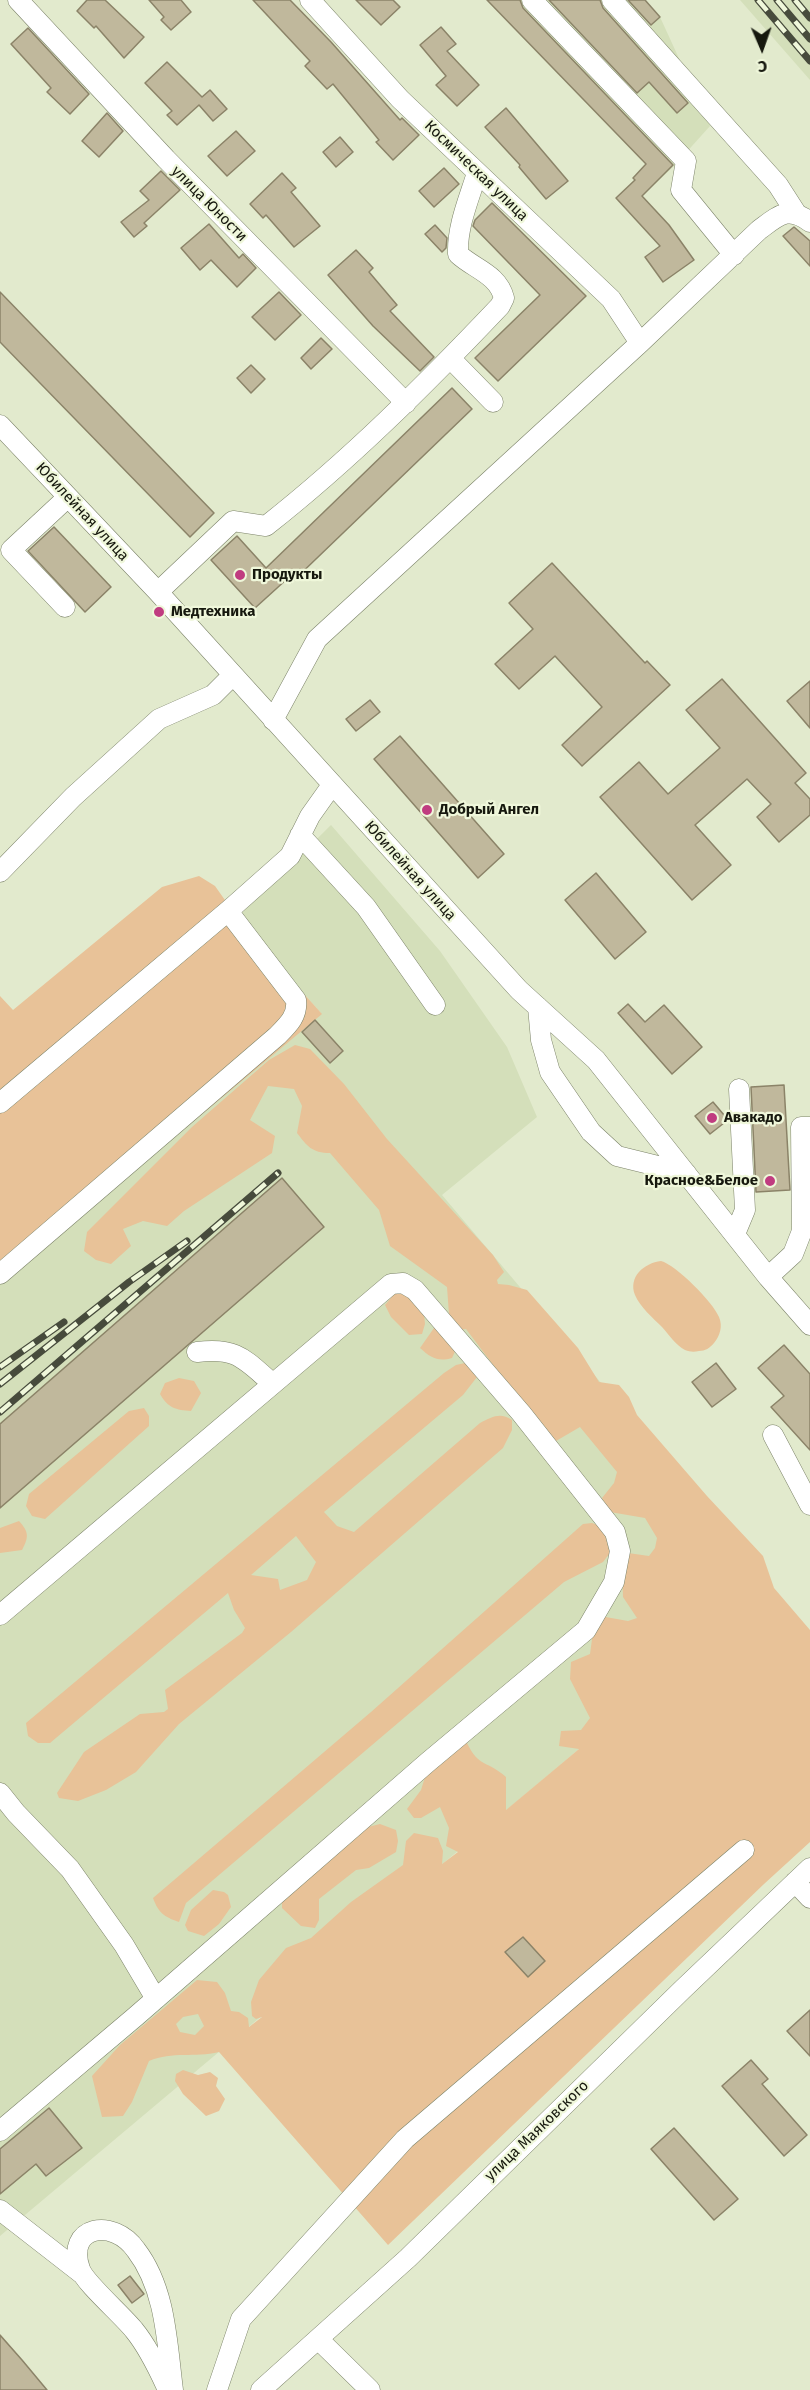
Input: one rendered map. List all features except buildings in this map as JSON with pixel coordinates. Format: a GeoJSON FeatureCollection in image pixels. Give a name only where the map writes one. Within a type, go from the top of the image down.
{"type":"FeatureCollection","features":[{"type":"Feature","properties":{"kind":"street","name":"улица Юности"},"geometry":{"type":"LineString","coordinates":[[18,0],[166,159],[406,403]]}},
{"type":"Feature","properties":{"kind":"street","name":"Космическая улица"},"geometry":{"type":"LineString","coordinates":[[309,0],[400,99],[611,299],[640,343]]}},
{"type":"Feature","properties":{"kind":"street"},"geometry":{"type":"LineString","coordinates":[[532,0],[686,161],[681,190],[734,255]]}},
{"type":"Feature","properties":{"kind":"street"},"geometry":{"type":"LineString","coordinates":[[612,0],[778,185],[803,218]]}},
{"type":"Feature","properties":{"kind":"street"},"geometry":{"type":"LineString","coordinates":[[158,592],[233,521],[266,526],[321,482],[406,403],[500,306],[504,298],[502,289],[486,271],[466,261],[458,254],[457,242],[463,215],[477,173]]}},
{"type":"Feature","properties":{"kind":"street"},"geometry":{"type":"LineString","coordinates":[[273,720],[317,639],[640,343],[759,230],[781,214],[803,218]]}},
{"type":"Feature","properties":{"kind":"street"},"geometry":{"type":"LineString","coordinates":[[450,358],[493,402]]}},
{"type":"Feature","properties":{"kind":"street","name":"Юбилейная улица"},"geometry":{"type":"LineString","coordinates":[[0,425],[158,592],[519,990],[596,1060],[768,1277],[810,1325]]}},
{"type":"Feature","properties":{"kind":"street"},"geometry":{"type":"LineString","coordinates":[[65,607],[11,550],[68,496]]}},
{"type":"Feature","properties":{"kind":"street"},"geometry":{"type":"LineString","coordinates":[[0,872],[72,796],[159,719],[213,695],[232,675]]}},
{"type":"Feature","properties":{"kind":"street"},"geometry":{"type":"LineString","coordinates":[[0,1103],[290,856],[310,816],[332,785]]}},
{"type":"Feature","properties":{"kind":"street"},"geometry":{"type":"LineString","coordinates":[[300,835],[366,907],[435,1005]]}},
{"type":"Feature","properties":{"kind":"street"},"geometry":{"type":"LineString","coordinates":[[0,1274],[292,1021],[297,1010],[296,1000],[228,911]]}},
{"type":"Feature","properties":{"kind":"street"},"geometry":{"type":"LineString","coordinates":[[538,1007],[541,1040],[550,1072],[591,1132],[617,1156],[686,1173]]}},
{"type":"Feature","properties":{"kind":"street"},"geometry":{"type":"LineString","coordinates":[[735,1234],[745,1210],[738,1089]]}},
{"type":"Feature","properties":{"kind":"street"},"geometry":{"type":"LineString","coordinates":[[768,1277],[793,1254],[802,1231],[801,1127],[810,1127]]}},
{"type":"Feature","properties":{"kind":"street"},"geometry":{"type":"LineString","coordinates":[[0,1615],[391,1284],[403,1283],[415,1290],[521,1413],[615,1532],[620,1551],[614,1582],[586,1630],[428,1762],[156,1999],[0,2131]]}},
{"type":"Feature","properties":{"kind":"street"},"geometry":{"type":"LineString","coordinates":[[197,1352],[219,1349],[240,1356],[273,1384]]}},
{"type":"Feature","properties":{"kind":"street"},"geometry":{"type":"LineString","coordinates":[[772,1435],[810,1504]]}},
{"type":"Feature","properties":{"kind":"street"},"geometry":{"type":"LineString","coordinates":[[0,1793],[70,1869],[124,1945],[156,1999]]}},
{"type":"Feature","properties":{"kind":"street"},"geometry":{"type":"LineString","coordinates":[[217,2390],[241,2319],[405,2139],[744,1850]]}},
{"type":"Feature","properties":{"kind":"street","name":"улица Маяковского"},"geometry":{"type":"LineString","coordinates":[[261,2390],[408,2258],[810,1868]]}},
{"type":"Feature","properties":{"kind":"street"},"geometry":{"type":"LineString","coordinates":[[795,1882],[810,1898]]}},
{"type":"Feature","properties":{"kind":"street"},"geometry":{"type":"LineString","coordinates":[[0,2210],[81,2273],[136,2332],[161,2373],[168,2390]]}},
{"type":"Feature","properties":{"kind":"street"},"geometry":{"type":"LineString","coordinates":[[81,2273],[77,2259],[78,2246],[82,2237],[93,2231],[106,2229],[118,2232],[136,2249],[151,2275],[165,2317],[172,2390]]}},
{"type":"Feature","properties":{"kind":"street"},"geometry":{"type":"LineString","coordinates":[[318,2339],[370,2390]]}},
{"type":"Feature","properties":{"kind":"shaded area"},"geometry":{"type":"Polygon","coordinates":[[[487,0],[645,0],[660,17],[710,126],[674,166],[655,184],[652,182],[644,189],[633,178],[646,164],[487,0]]]}},
{"type":"Feature","properties":{"kind":"shaded area"},"geometry":{"type":"Polygon","coordinates":[[[740,0],[810,0],[810,80],[740,0]]]}},
{"type":"Feature","properties":{"kind":"shaded area"},"geometry":{"type":"Polygon","coordinates":[[[331,825],[440,951],[507,1047],[537,1117],[442,1195],[773,1586],[0,2236],[0,1283],[321,1013],[244,927],[243,912],[331,825]]]}},
{"type":"Feature","properties":{"kind":"shaded area"},"geometry":{"type":"Polygon","coordinates":[[[199,876],[215,886],[244,927],[322,1014],[0,1283],[0,996],[13,1010],[162,887],[199,876]]]}},
{"type":"Feature","properties":{"kind":"shaded area"},"geometry":{"type":"Polygon","coordinates":[[[295,1045],[310,1049],[344,1084],[387,1139],[493,1255],[504,1272],[497,1280],[498,1284],[527,1290],[578,1348],[599,1382],[619,1385],[629,1397],[637,1415],[763,1556],[774,1588],[810,1630],[810,1842],[388,2245],[219,2052],[167,2056],[149,2061],[132,2102],[123,2116],[102,2117],[92,2076],[120,2045],[197,1980],[217,1982],[225,1993],[231,2011],[239,2012],[248,2018],[249,2027],[262,2017],[256,2019],[252,2016],[251,2002],[259,1980],[286,1948],[311,1938],[351,1902],[403,1865],[406,1841],[414,1833],[438,1838],[443,1851],[442,1864],[458,1852],[446,1846],[449,1828],[440,1807],[421,1818],[414,1818],[407,1809],[421,1790],[426,1774],[453,1746],[467,1743],[475,1756],[506,1777],[506,1810],[579,1749],[559,1746],[561,1731],[581,1730],[590,1718],[570,1679],[571,1662],[590,1654],[593,1632],[600,1616],[628,1621],[637,1618],[623,1597],[622,1569],[628,1553],[649,1556],[655,1548],[657,1538],[645,1518],[610,1512],[602,1498],[614,1483],[617,1472],[580,1427],[556,1441],[466,1329],[460,1330],[458,1345],[452,1358],[443,1360],[435,1358],[420,1348],[441,1318],[449,1314],[447,1287],[390,1246],[379,1210],[330,1153],[310,1148],[297,1133],[302,1106],[294,1089],[268,1086],[250,1120],[275,1136],[272,1153],[184,1211],[167,1226],[143,1221],[123,1229],[131,1246],[111,1264],[96,1260],[84,1251],[87,1232],[192,1127],[269,1060],[295,1045]],[[198,2014],[183,2017],[176,2024],[180,2032],[195,2035],[204,2026],[198,2014]]]}},
{"type":"Feature","properties":{"kind":"shaded area"},"geometry":{"type":"Polygon","coordinates":[[[661,1261],[676,1269],[693,1285],[710,1302],[719,1317],[721,1327],[719,1334],[707,1349],[692,1352],[682,1348],[637,1299],[633,1288],[639,1272],[661,1261]]]}},
{"type":"Feature","properties":{"kind":"shaded area"},"geometry":{"type":"Polygon","coordinates":[[[399,1288],[423,1304],[425,1324],[422,1334],[409,1335],[391,1317],[385,1305],[399,1288]]]}},
{"type":"Feature","properties":{"kind":"shaded area"},"geometry":{"type":"Polygon","coordinates":[[[465,1363],[474,1367],[477,1377],[463,1395],[324,1512],[337,1526],[354,1532],[480,1423],[492,1417],[504,1416],[512,1420],[512,1430],[503,1448],[291,1632],[179,1724],[136,1772],[106,1790],[78,1801],[59,1798],[57,1793],[84,1752],[140,1714],[164,1712],[168,1709],[165,1690],[242,1633],[245,1628],[234,1610],[228,1593],[50,1743],[38,1743],[28,1736],[26,1723],[456,1365],[465,1363]],[[296,1536],[251,1575],[278,1579],[280,1590],[307,1580],[316,1562],[296,1536]]]}},
{"type":"Feature","properties":{"kind":"shaded area"},"geometry":{"type":"Polygon","coordinates":[[[179,1378],[194,1381],[201,1393],[191,1411],[173,1407],[160,1394],[165,1383],[179,1378]]]}},
{"type":"Feature","properties":{"kind":"shaded area"},"geometry":{"type":"Polygon","coordinates":[[[144,1408],[149,1416],[149,1426],[45,1519],[32,1516],[26,1506],[29,1494],[129,1411],[144,1408]]]}},
{"type":"Feature","properties":{"kind":"shaded area"},"geometry":{"type":"Polygon","coordinates":[[[19,1521],[27,1535],[22,1550],[0,1553],[0,1528],[19,1521]]]}},
{"type":"Feature","properties":{"kind":"shaded area"},"geometry":{"type":"Polygon","coordinates":[[[592,1523],[603,1527],[610,1553],[603,1562],[564,1582],[186,1903],[179,1922],[159,1910],[153,1898],[371,1712],[583,1524],[592,1523]]]}},
{"type":"Feature","properties":{"kind":"shaded area"},"geometry":{"type":"Polygon","coordinates":[[[380,1824],[396,1830],[398,1841],[396,1852],[369,1868],[356,1870],[319,1899],[319,1920],[315,1928],[301,1926],[282,1908],[282,1900],[360,1829],[380,1824]]]}},
{"type":"Feature","properties":{"kind":"shaded area"},"geometry":{"type":"Polygon","coordinates":[[[213,1890],[228,1895],[231,1907],[219,1924],[204,1936],[188,1931],[185,1925],[191,1910],[213,1890]]]}},
{"type":"Feature","properties":{"kind":"shaded area"},"geometry":{"type":"Polygon","coordinates":[[[183,2070],[198,2075],[210,2072],[218,2078],[216,2086],[225,2099],[219,2111],[206,2116],[183,2094],[175,2081],[176,2074],[183,2070]]]}},
{"type":"Feature","properties":{"kind":"railway"},"geometry":{"type":"LineString","coordinates":[[758,0],[810,61]]}},
{"type":"Feature","properties":{"kind":"railway"},"geometry":{"type":"LineString","coordinates":[[777,0],[810,39]]}},
{"type":"Feature","properties":{"kind":"railway"},"geometry":{"type":"LineString","coordinates":[[795,0],[810,18]]}},
{"type":"Feature","properties":{"kind":"railway"},"geometry":{"type":"LineString","coordinates":[[0,1412],[278,1173]]}},
{"type":"Feature","properties":{"kind":"railway"},"geometry":{"type":"LineString","coordinates":[[0,1384],[129,1282],[187,1241]]}},
{"type":"Feature","properties":{"kind":"railway"},"geometry":{"type":"LineString","coordinates":[[0,1367],[64,1322]]}},
{"type":"Feature","properties":{"kind":"place","name":"Продукты"},"geometry":{"type":"Point","coordinates":[240,575]}},
{"type":"Feature","properties":{"kind":"place","name":"Медтехника"},"geometry":{"type":"Point","coordinates":[159,612]}},
{"type":"Feature","properties":{"kind":"place","name":"Добрый Ангел"},"geometry":{"type":"Point","coordinates":[427,810]}},
{"type":"Feature","properties":{"kind":"place","name":"Авакадо"},"geometry":{"type":"Point","coordinates":[712,1118]}},
{"type":"Feature","properties":{"kind":"place","name":"Красное&Белое"},"geometry":{"type":"Point","coordinates":[770,1181]}}]}
